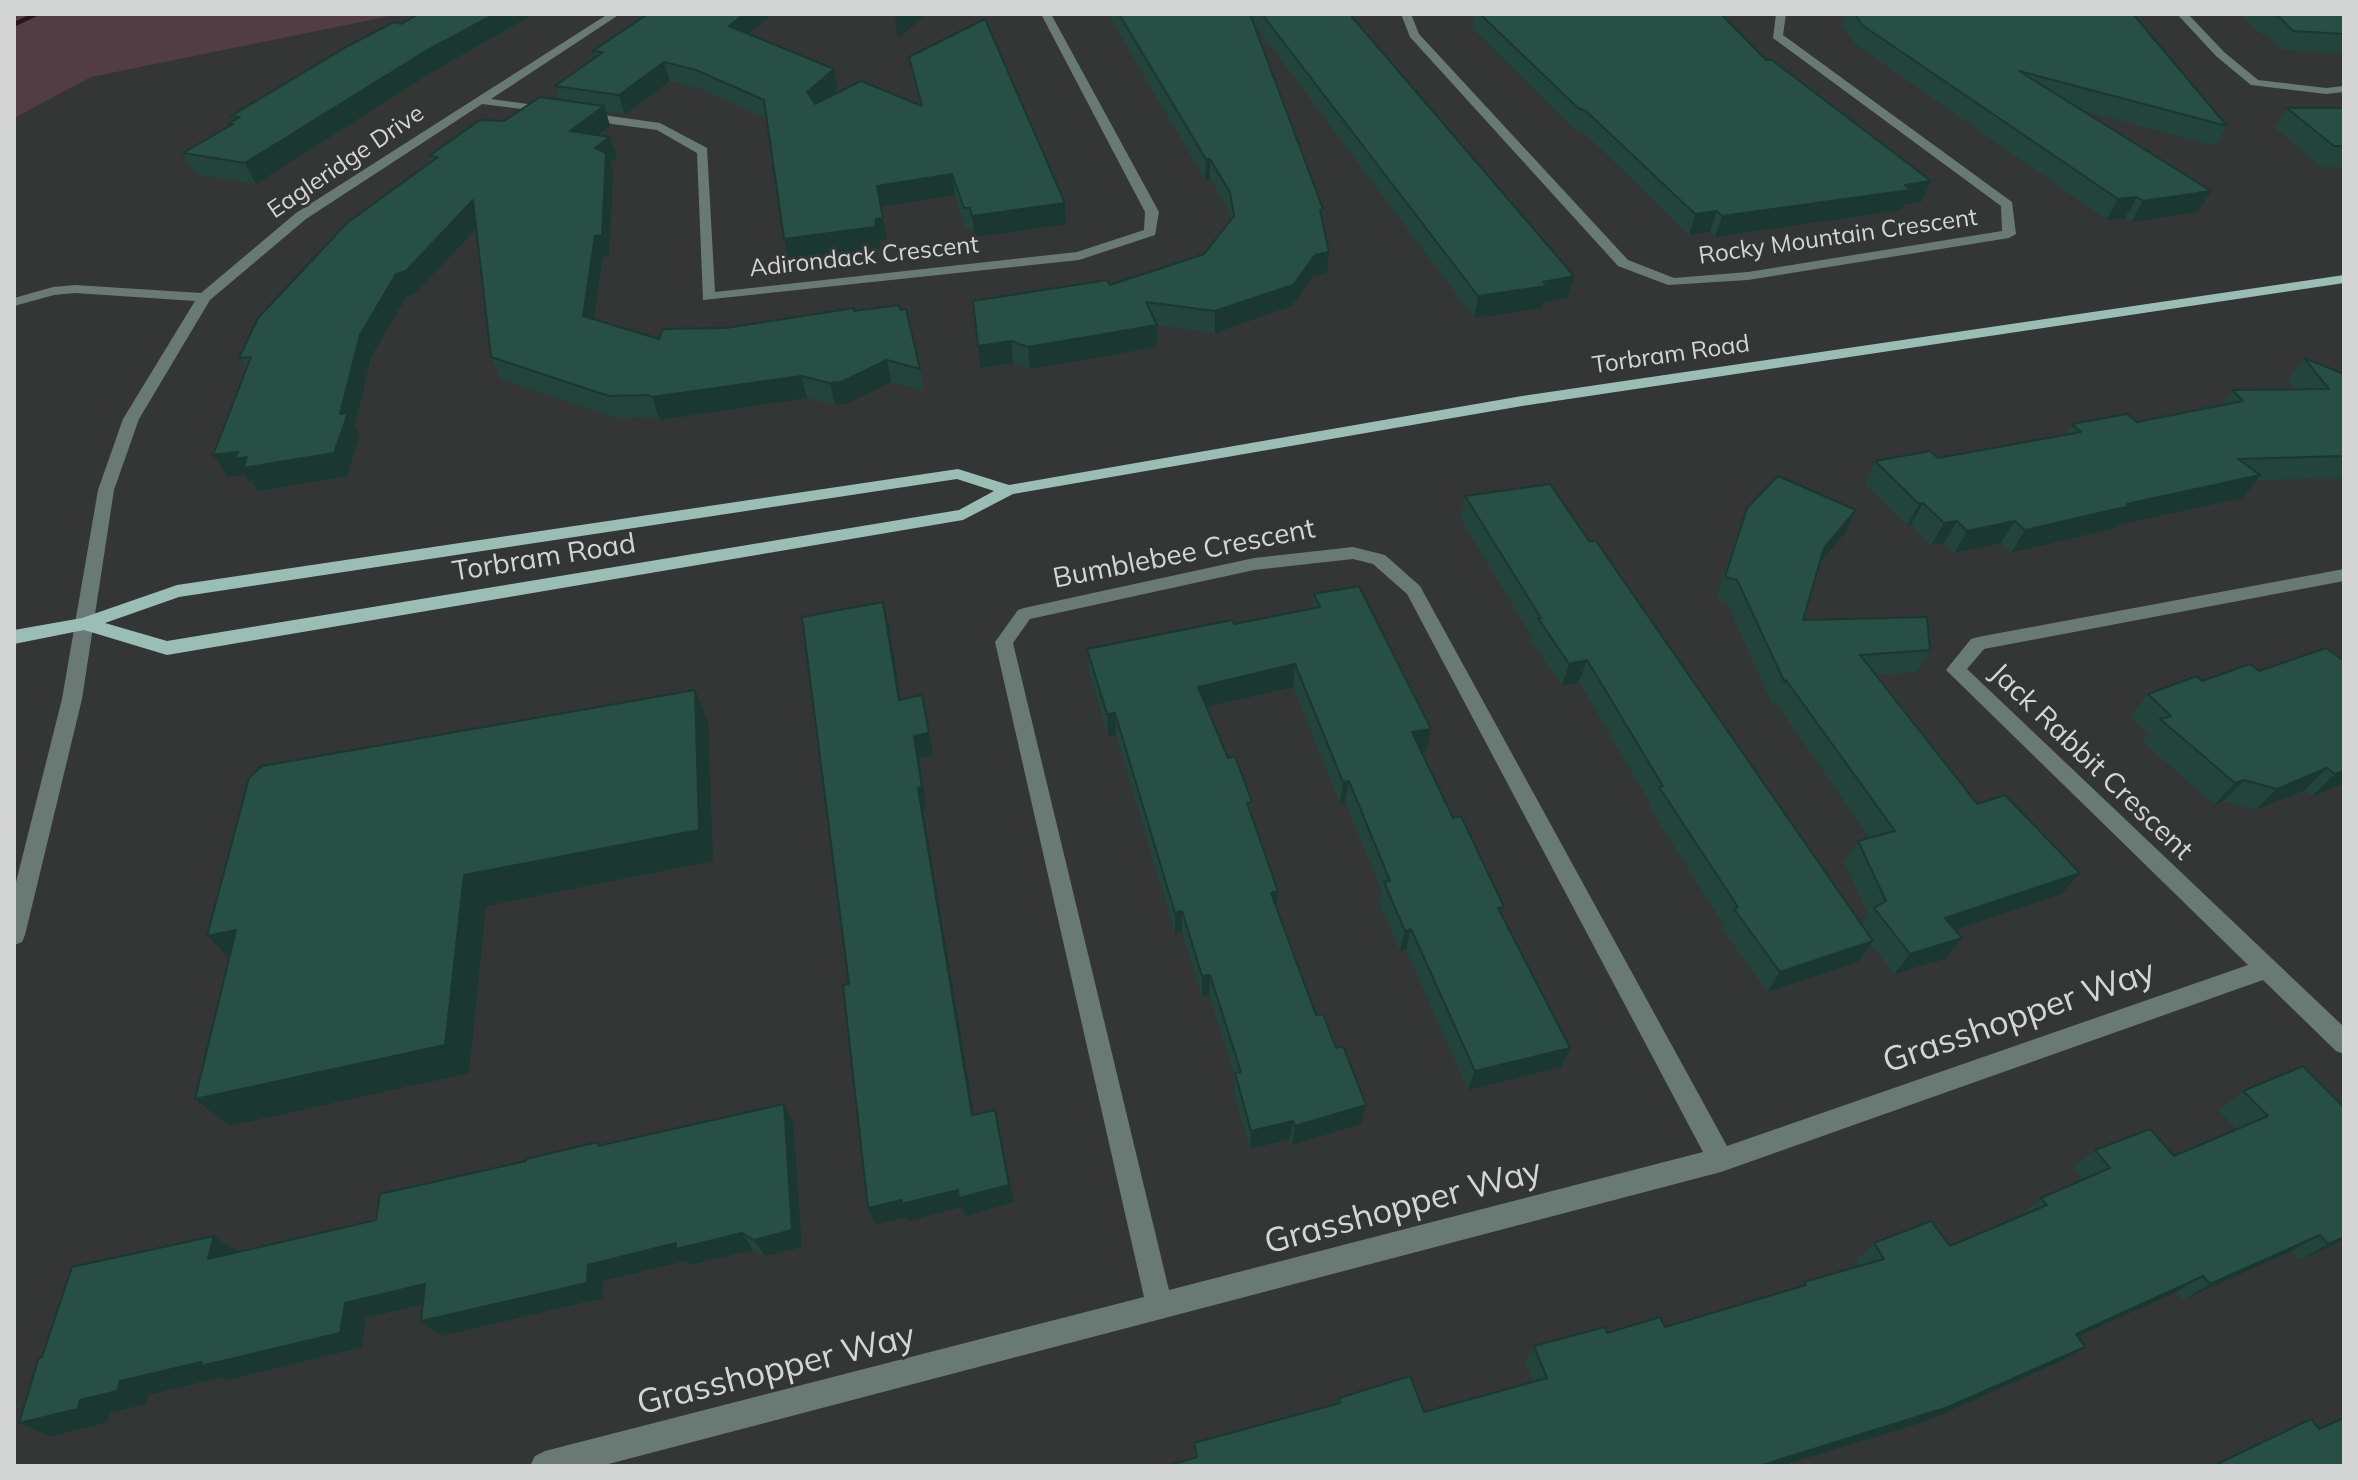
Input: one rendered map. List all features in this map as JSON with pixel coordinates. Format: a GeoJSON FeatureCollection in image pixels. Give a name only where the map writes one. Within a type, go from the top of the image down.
{"type":"FeatureCollection","features":[{"type":"Feature","properties":{"kind":"main road","name":"Torbram Road"},"geometry":{"type":"LineString","coordinates":[[84,624],[167,648],[963,515],[1008,490],[1522,401],[2344,279]]}},
{"type":"Feature","properties":{"kind":"main road","name":"Torbram Road"},"geometry":{"type":"LineString","coordinates":[[14,637],[84,624],[177,591],[958,474],[1008,490]]}},
{"type":"Feature","properties":{"kind":"street","name":"Eagleridge Drive"},"geometry":{"type":"LineString","coordinates":[[14,935],[72,699],[106,490],[131,419],[204,297],[301,216],[615,14]]}},
{"type":"Feature","properties":{"kind":"street","name":"Adirondack Crescent"},"geometry":{"type":"LineString","coordinates":[[483,101],[660,127],[703,151],[708,297],[1079,256],[1150,232],[1152,212],[1046,14]]}},
{"type":"Feature","properties":{"kind":"street","name":"Rocky Mountain Crescent"},"geometry":{"type":"LineString","coordinates":[[1406,14],[1414,35],[1623,263],[1673,282],[1748,276],[2009,234],[2007,205],[1777,36],[1781,14]]}},
{"type":"Feature","properties":{"kind":"street"},"geometry":{"type":"LineString","coordinates":[[2182,14],[2220,54],[2255,83],[2326,91],[2344,89]]}},
{"type":"Feature","properties":{"kind":"street"},"geometry":{"type":"LineString","coordinates":[[14,302],[53,291],[75,289],[204,297]]}},
{"type":"Feature","properties":{"kind":"street","name":"Bumblebee Crescent"},"geometry":{"type":"LineString","coordinates":[[1160,1308],[1004,642],[1024,614],[1254,564],[1353,553],[1379,559],[1414,590],[1721,1160]]}},
{"type":"Feature","properties":{"kind":"street","name":"Jack Rabbit Crescent"},"geometry":{"type":"LineString","coordinates":[[2344,575],[1978,644],[1956,670],[2344,1043]]}},
{"type":"Feature","properties":{"kind":"street","name":"Grasshopper Way"},"geometry":{"type":"LineString","coordinates":[[545,1466],[1721,1160],[2265,969]]}},
{"type":"Feature","properties":{"kind":"shaded area"},"geometry":{"type":"Polygon","coordinates":[[[14,14],[400,14],[91,77],[14,118],[14,14]]]}},
{"type":"Feature","properties":{"kind":"building"},"geometry":{"type":"Polygon","coordinates":[[[419,14],[495,14],[424,52],[245,163],[183,153],[240,117],[231,116],[348,46],[394,22],[401,24],[419,14]]]}},
{"type":"Feature","properties":{"kind":"building"},"geometry":{"type":"Polygon","coordinates":[[[648,14],[744,14],[729,26],[834,69],[807,92],[815,104],[861,81],[922,106],[909,57],[985,19],[1065,203],[972,216],[970,208],[964,208],[952,174],[877,186],[883,218],[876,219],[875,227],[784,239],[764,100],[696,70],[664,62],[619,95],[555,86],[603,52],[593,51],[648,14]]]}},
{"type":"Feature","properties":{"kind":"building"},"geometry":{"type":"Polygon","coordinates":[[[1119,14],[1250,14],[1323,209],[1320,210],[1329,252],[1315,255],[1293,285],[1215,311],[1146,302],[1157,325],[1028,347],[1011,341],[978,346],[973,301],[1107,280],[1110,285],[1204,254],[1234,216],[1230,192],[1210,159],[1206,159],[1119,14]]]}},
{"type":"Feature","properties":{"kind":"building"},"geometry":{"type":"Polygon","coordinates":[[[1262,14],[1352,14],[1574,276],[1543,282],[1547,286],[1478,296],[1262,14]]]}},
{"type":"Feature","properties":{"kind":"building"},"geometry":{"type":"Polygon","coordinates":[[[1480,14],[1721,14],[1766,60],[1772,60],[1931,181],[1905,185],[1910,190],[1722,216],[1717,211],[1695,214],[1480,14]]]}},
{"type":"Feature","properties":{"kind":"building"},"geometry":{"type":"Polygon","coordinates":[[[1855,14],[2133,14],[2227,126],[2019,71],[2211,191],[2143,201],[2137,197],[2118,199],[1862,25],[1855,14]]]}},
{"type":"Feature","properties":{"kind":"building"},"geometry":{"type":"Polygon","coordinates":[[[2271,14],[2344,14],[2344,34],[2293,31],[2278,16],[2271,14]]]}},
{"type":"Feature","properties":{"kind":"building"},"geometry":{"type":"Polygon","coordinates":[[[540,97],[604,106],[570,131],[610,137],[595,148],[606,153],[602,235],[595,236],[583,316],[659,339],[663,329],[726,328],[854,308],[854,311],[899,305],[900,310],[906,309],[920,369],[887,360],[841,382],[830,383],[801,376],[652,397],[609,396],[491,357],[473,200],[406,271],[396,274],[360,335],[340,414],[348,413],[334,453],[243,468],[247,457],[234,459],[238,452],[213,455],[251,357],[239,358],[258,318],[347,223],[438,157],[429,156],[480,120],[504,121],[540,97]]]}},
{"type":"Feature","properties":{"kind":"building"},"geometry":{"type":"Polygon","coordinates":[[[2287,108],[2344,108],[2344,146],[2334,146],[2287,108]]]}},
{"type":"Feature","properties":{"kind":"building"},"geometry":{"type":"Polygon","coordinates":[[[2304,358],[2344,374],[2344,456],[2238,459],[2260,475],[2025,530],[2015,521],[1967,531],[1957,521],[1944,523],[1923,503],[1919,504],[1875,461],[1930,451],[1938,458],[2081,432],[2072,424],[2127,414],[2137,422],[2243,401],[2232,390],[2329,389],[2304,358]]]}},
{"type":"Feature","properties":{"kind":"building"},"geometry":{"type":"Polygon","coordinates":[[[1778,476],[1856,510],[1824,548],[1803,620],[1927,617],[1930,650],[1860,655],[1977,804],[2005,795],[2080,873],[1945,918],[1962,938],[1910,954],[1874,908],[1886,901],[1858,841],[1895,831],[1786,680],[1785,683],[1737,580],[1725,577],[1747,508],[1778,476]]]}},
{"type":"Feature","properties":{"kind":"building"},"geometry":{"type":"Polygon","coordinates":[[[1550,484],[1589,541],[1596,541],[1873,941],[1780,972],[1734,909],[1738,907],[1659,787],[1663,786],[1587,660],[1569,664],[1465,496],[1550,484]]]}},
{"type":"Feature","properties":{"kind":"building"},"geometry":{"type":"Polygon","coordinates":[[[1359,586],[1431,729],[1412,732],[1453,818],[1461,816],[1504,907],[1498,908],[1570,1048],[1475,1071],[1411,929],[1405,931],[1384,882],[1390,881],[1349,781],[1343,782],[1295,664],[1198,687],[1228,758],[1235,756],[1252,802],[1247,803],[1278,891],[1271,893],[1316,1015],[1323,1014],[1336,1048],[1343,1046],[1366,1105],[1295,1126],[1293,1121],[1251,1131],[1235,1073],[1241,1072],[1210,975],[1202,976],[1182,911],[1175,913],[1115,713],[1107,714],[1087,649],[1232,620],[1234,624],[1320,607],[1314,594],[1359,586]]]}},
{"type":"Feature","properties":{"kind":"building"},"geometry":{"type":"Polygon","coordinates":[[[883,602],[899,700],[922,695],[929,733],[914,736],[922,787],[918,788],[972,1115],[995,1110],[1009,1185],[959,1198],[958,1190],[902,1204],[902,1200],[868,1208],[843,985],[849,984],[802,617],[883,602]]]}},
{"type":"Feature","properties":{"kind":"building"},"geometry":{"type":"Polygon","coordinates":[[[2326,648],[2344,661],[2344,771],[2335,774],[2327,768],[2277,789],[2244,780],[2235,783],[2160,719],[2171,716],[2148,694],[2197,676],[2202,681],[2250,664],[2259,671],[2326,648]]]}},
{"type":"Feature","properties":{"kind":"building"},"geometry":{"type":"Polygon","coordinates":[[[695,690],[699,830],[464,875],[445,1045],[195,1099],[236,930],[207,936],[249,778],[262,766],[695,690]]]}},
{"type":"Feature","properties":{"kind":"building"},"geometry":{"type":"Polygon","coordinates":[[[2303,1066],[2344,1107],[2344,1237],[2328,1244],[2320,1235],[2210,1284],[2203,1276],[2076,1334],[2085,1347],[1948,1407],[1759,1466],[1167,1466],[1197,1457],[1194,1443],[1340,1403],[1339,1398],[1410,1376],[1424,1412],[1547,1378],[1534,1346],[1605,1327],[1607,1333],[1660,1317],[1665,1327],[1806,1285],[1804,1282],[1884,1259],[1874,1243],[1931,1221],[1950,1246],[2047,1205],[2041,1198],[2110,1168],[2095,1150],[2150,1129],[2174,1156],[2268,1116],[2243,1091],[2303,1066]]]}},
{"type":"Feature","properties":{"kind":"building"},"geometry":{"type":"Polygon","coordinates":[[[784,1104],[792,1230],[754,1240],[742,1233],[676,1249],[676,1243],[588,1265],[587,1283],[421,1321],[425,1284],[345,1303],[340,1333],[201,1366],[202,1362],[120,1381],[117,1391],[80,1400],[78,1409],[19,1423],[72,1267],[214,1236],[208,1259],[376,1220],[380,1194],[598,1142],[598,1146],[784,1104]]]}},
{"type":"Feature","properties":{"kind":"building"},"geometry":{"type":"Polygon","coordinates":[[[2344,1418],[2344,1466],[2213,1466],[2311,1419],[2319,1429],[2344,1418]]]}},
{"type":"Feature","properties":{"kind":"waterway"},"geometry":{"type":"LineString","coordinates":[[14,25],[37,14]]}}]}
